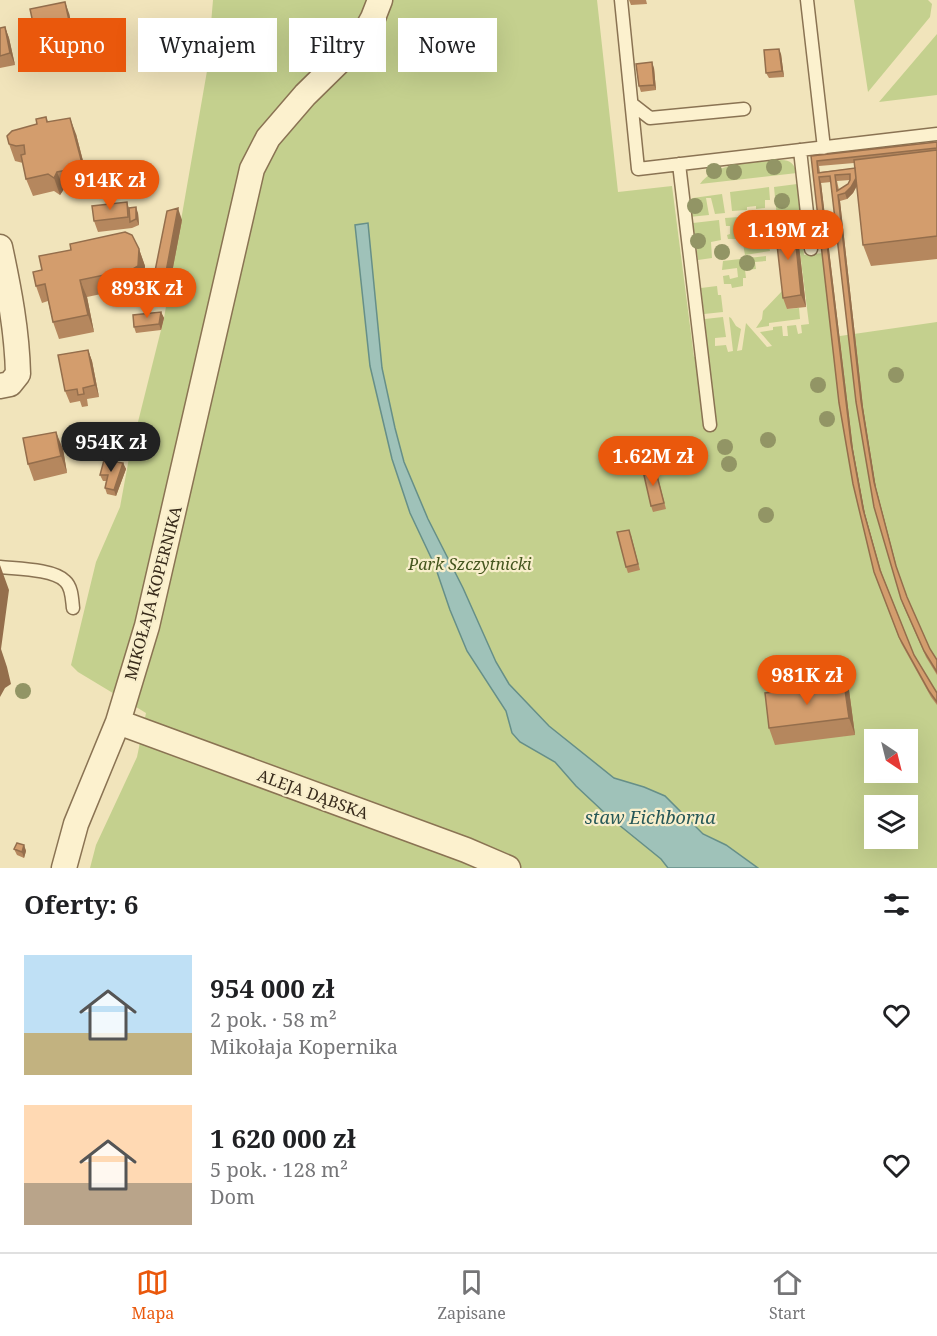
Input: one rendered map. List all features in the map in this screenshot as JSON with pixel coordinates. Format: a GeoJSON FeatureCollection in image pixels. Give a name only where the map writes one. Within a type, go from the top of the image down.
{"type":"FeatureCollection","features":[{"type":"Feature","properties":{"kind":"street","name":"MIKOŁAJA KOPERNIKA"},"geometry":{"type":"LineString","coordinates":[[64,868],[76,824],[118,722],[149,616],[252,170],[268,138],[305,95],[361,40],[380,0]]}},
{"type":"Feature","properties":{"kind":"street"},"geometry":{"type":"LineString","coordinates":[[0,247],[18,351],[18,374],[10,384],[0,386]]}},
{"type":"Feature","properties":{"kind":"street","name":"ALEJA DĄBSKA"},"geometry":{"type":"LineString","coordinates":[[118,722],[466,850],[508,868]]}},
{"type":"Feature","properties":{"kind":"lane"},"geometry":{"type":"LineString","coordinates":[[621,0],[638,169],[937,134]]}},
{"type":"Feature","properties":{"kind":"lane"},"geometry":{"type":"LineString","coordinates":[[807,0],[824,148]]}},
{"type":"Feature","properties":{"kind":"lane"},"geometry":{"type":"LineString","coordinates":[[632,104],[650,117],[744,109]]}},
{"type":"Feature","properties":{"kind":"lane"},"geometry":{"type":"LineString","coordinates":[[800,150],[811,249]]}},
{"type":"Feature","properties":{"kind":"lane"},"geometry":{"type":"LineString","coordinates":[[679,164],[710,425]]}},
{"type":"Feature","properties":{"kind":"lane"},"geometry":{"type":"LineString","coordinates":[[0,567],[57,575],[67,582],[73,608]]}},
{"type":"Feature","properties":{"kind":"green space","name":"Park Szczytnicki"},"geometry":{"type":"Polygon","coordinates":[[[213,0],[597,0],[618,192],[672,186],[694,357],[708,355],[705,319],[723,317],[726,337],[715,338],[715,346],[726,345],[728,352],[733,351],[729,317],[741,329],[737,351],[742,350],[746,323],[767,347],[772,346],[760,332],[782,326],[783,336],[788,336],[787,326],[796,325],[798,334],[802,333],[801,325],[809,324],[798,237],[779,239],[774,187],[797,184],[804,255],[823,253],[833,337],[937,322],[937,868],[90,868],[96,845],[137,757],[146,713],[78,672],[71,665],[96,562],[120,507],[129,458],[164,318],[207,72],[277,72],[277,18],[211,18],[213,0]]]}},
{"type":"Feature","properties":{"kind":"green space"},"geometry":{"type":"Polygon","coordinates":[[[854,0],[928,0],[932,4],[930,17],[868,92],[854,0]]]}},
{"type":"Feature","properties":{"kind":"green space"},"geometry":{"type":"Polygon","coordinates":[[[937,34],[937,95],[879,102],[937,34]]]}},
{"type":"Feature","properties":{"kind":"green space"},"geometry":{"type":"Polygon","coordinates":[[[781,160],[792,163],[797,173],[700,184],[707,176],[726,167],[781,160]]]}},
{"type":"Feature","properties":{"kind":"green space"},"geometry":{"type":"Polygon","coordinates":[[[769,187],[770,200],[765,200],[765,208],[756,209],[756,206],[747,207],[747,210],[732,211],[730,192],[769,187]]]}},
{"type":"Feature","properties":{"kind":"green space"},"geometry":{"type":"Polygon","coordinates":[[[722,194],[725,213],[715,214],[711,198],[706,198],[709,215],[689,217],[688,205],[693,198],[722,194]]]}},
{"type":"Feature","properties":{"kind":"green space"},"geometry":{"type":"Polygon","coordinates":[[[739,217],[740,234],[747,234],[747,237],[755,236],[755,231],[767,229],[769,240],[758,242],[755,239],[748,240],[749,247],[769,246],[770,251],[745,255],[743,244],[739,239],[728,239],[730,226],[726,226],[725,218],[739,217]]]}},
{"type":"Feature","properties":{"kind":"green space"},"geometry":{"type":"Polygon","coordinates":[[[719,220],[721,240],[711,242],[712,258],[698,260],[693,223],[719,220]]]}},
{"type":"Feature","properties":{"kind":"green space"},"geometry":{"type":"Polygon","coordinates":[[[766,256],[766,261],[755,262],[756,269],[745,270],[746,278],[743,278],[743,286],[732,288],[731,284],[724,284],[723,276],[729,275],[730,279],[738,277],[737,268],[722,270],[723,261],[766,256]]]}},
{"type":"Feature","properties":{"kind":"green space"},"geometry":{"type":"Polygon","coordinates":[[[717,286],[718,295],[721,295],[723,312],[704,314],[701,288],[717,286]]]}},
{"type":"Feature","properties":{"kind":"green space"},"geometry":{"type":"Polygon","coordinates":[[[785,288],[787,309],[799,308],[800,319],[769,323],[769,326],[756,328],[762,319],[763,311],[785,288]]]}},
{"type":"Feature","properties":{"kind":"water","name":"staw Eichborna"},"geometry":{"type":"Polygon","coordinates":[[[368,223],[382,368],[404,462],[428,519],[463,588],[496,662],[509,684],[549,726],[614,778],[665,796],[703,834],[726,845],[758,868],[668,868],[661,859],[608,816],[576,786],[555,762],[520,742],[512,733],[506,711],[467,651],[435,566],[410,513],[392,459],[370,366],[355,225],[368,223]]]}},
{"type":"Feature","properties":{"kind":"building"},"geometry":{"type":"Polygon","coordinates":[[[65,2],[68,18],[32,18],[30,9],[65,2]]]}},
{"type":"Feature","properties":{"kind":"building"},"geometry":{"type":"Polygon","coordinates":[[[5,27],[10,53],[0,56],[0,28],[5,27]]]}},
{"type":"Feature","properties":{"kind":"building"},"geometry":{"type":"Polygon","coordinates":[[[779,49],[782,71],[766,73],[764,50],[779,49]]]}},
{"type":"Feature","properties":{"kind":"building"},"geometry":{"type":"Polygon","coordinates":[[[652,62],[654,85],[639,86],[636,64],[652,62]]]}},
{"type":"Feature","properties":{"kind":"building"},"geometry":{"type":"Polygon","coordinates":[[[46,117],[47,122],[70,118],[83,167],[57,172],[54,178],[48,174],[26,179],[21,155],[25,154],[24,145],[9,144],[7,136],[12,131],[37,124],[36,119],[46,117]]]}},
{"type":"Feature","properties":{"kind":"building"},"geometry":{"type":"Polygon","coordinates":[[[937,142],[937,148],[817,161],[818,173],[855,168],[856,178],[851,187],[845,193],[838,195],[861,401],[874,482],[896,566],[907,597],[937,660],[937,672],[924,651],[901,599],[874,507],[856,402],[830,176],[819,177],[851,443],[863,509],[880,570],[914,655],[937,693],[937,702],[899,637],[874,572],[853,484],[839,403],[811,156],[937,142]],[[850,174],[835,175],[837,191],[848,184],[850,174]]]}},
{"type":"Feature","properties":{"kind":"building"},"geometry":{"type":"Polygon","coordinates":[[[937,150],[937,236],[863,245],[854,160],[937,150]]]}},
{"type":"Feature","properties":{"kind":"building"},"geometry":{"type":"Polygon","coordinates":[[[127,202],[128,217],[94,221],[92,206],[127,202]]]}},
{"type":"Feature","properties":{"kind":"building"},"geometry":{"type":"Polygon","coordinates":[[[136,207],[136,219],[130,222],[129,208],[136,207]]]}},
{"type":"Feature","properties":{"kind":"building"},"geometry":{"type":"Polygon","coordinates":[[[178,208],[163,288],[152,286],[167,211],[178,208]]]}},
{"type":"Feature","properties":{"kind":"building"},"geometry":{"type":"Polygon","coordinates":[[[794,225],[801,295],[783,298],[775,227],[794,225]]]}},
{"type":"Feature","properties":{"kind":"building"},"geometry":{"type":"Polygon","coordinates":[[[125,232],[132,235],[139,249],[138,266],[80,280],[88,315],[53,322],[45,284],[36,286],[33,272],[42,270],[39,256],[71,250],[70,244],[125,232]]]}},
{"type":"Feature","properties":{"kind":"building"},"geometry":{"type":"Polygon","coordinates":[[[161,312],[159,324],[134,327],[133,315],[161,312]]]}},
{"type":"Feature","properties":{"kind":"building"},"geometry":{"type":"Polygon","coordinates":[[[88,350],[95,385],[83,388],[84,394],[78,395],[77,389],[65,391],[58,355],[88,350]]]}},
{"type":"Feature","properties":{"kind":"building"},"geometry":{"type":"Polygon","coordinates":[[[56,432],[61,456],[28,464],[23,438],[56,432]]]}},
{"type":"Feature","properties":{"kind":"building"},"geometry":{"type":"Polygon","coordinates":[[[104,460],[123,463],[114,490],[105,488],[108,475],[100,475],[104,460]]]}},
{"type":"Feature","properties":{"kind":"building"},"geometry":{"type":"Polygon","coordinates":[[[655,468],[664,503],[651,506],[643,471],[655,468]]]}},
{"type":"Feature","properties":{"kind":"building"},"geometry":{"type":"Polygon","coordinates":[[[629,530],[638,564],[626,567],[617,532],[629,530]]]}},
{"type":"Feature","properties":{"kind":"building"},"geometry":{"type":"Polygon","coordinates":[[[844,683],[849,718],[769,728],[765,693],[844,683]]]}},
{"type":"Feature","properties":{"kind":"building"},"geometry":{"type":"Polygon","coordinates":[[[17,843],[24,845],[22,852],[14,849],[17,843]]]}}]}
